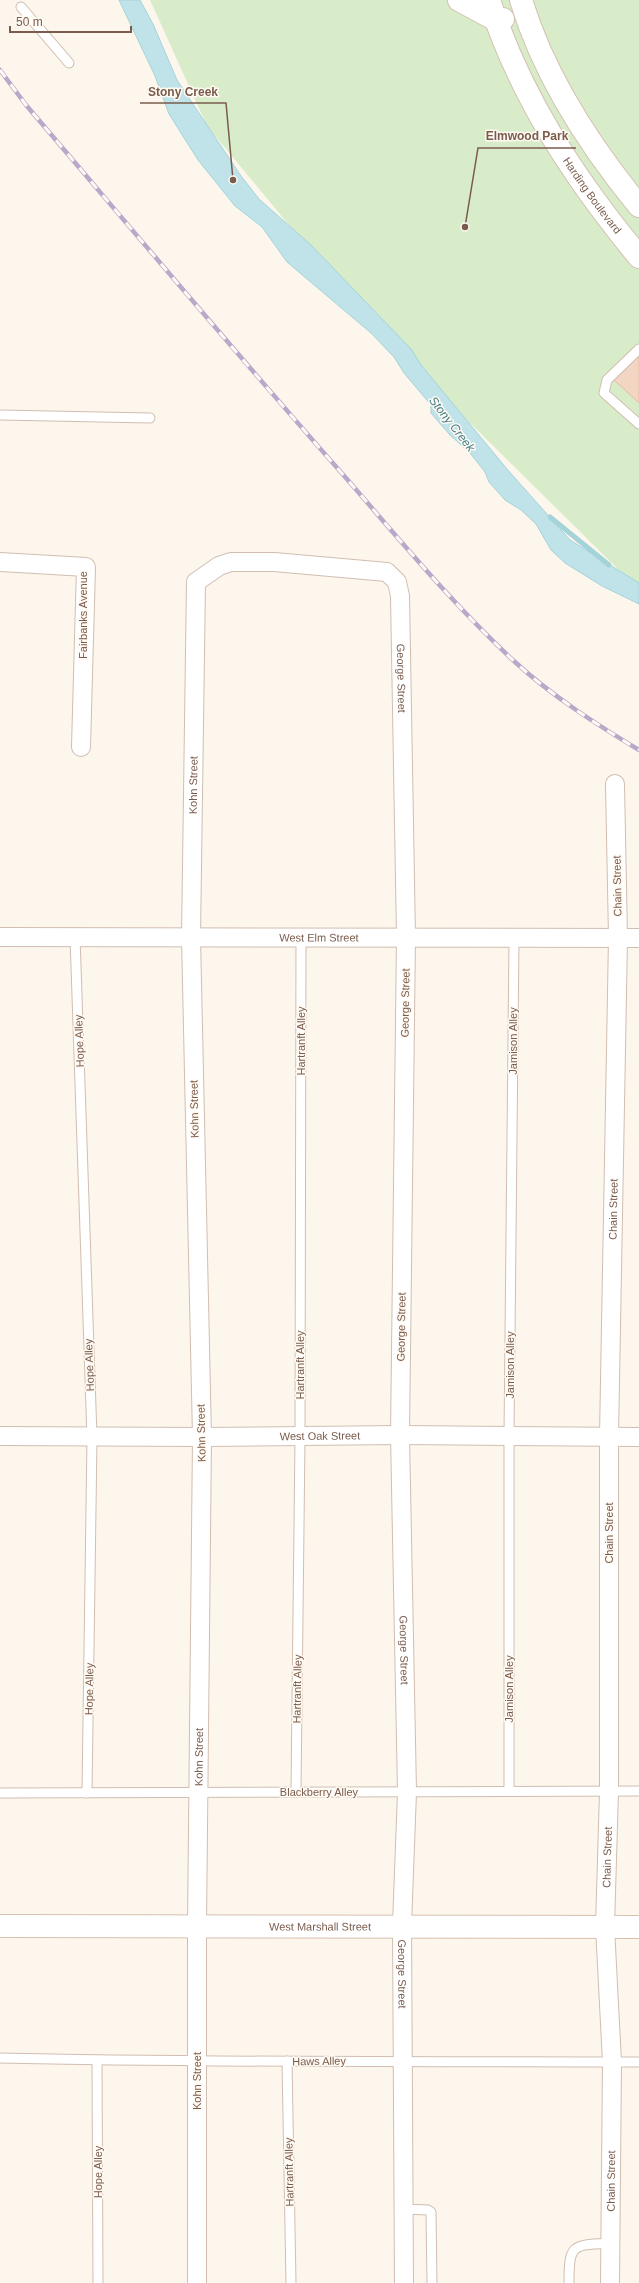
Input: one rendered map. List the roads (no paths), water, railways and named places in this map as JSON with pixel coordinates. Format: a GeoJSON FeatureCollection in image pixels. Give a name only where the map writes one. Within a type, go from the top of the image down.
{"type":"FeatureCollection","features":[{"type":"Feature","properties":{"kind":"street"},"geometry":{"type":"LineString","coordinates":[[459,0],[492,10],[524,9],[550,70],[587,139],[639,206]]}},
{"type":"Feature","properties":{"kind":"street","name":"Harding Boulevard"},"geometry":{"type":"LineString","coordinates":[[492,10],[521,82],[561,152],[581,184],[639,257]]}},
{"type":"Feature","properties":{"kind":"street","name":"Fairbanks Avenue"},"geometry":{"type":"LineString","coordinates":[[0,562],[86,567],[81,747]]}},
{"type":"Feature","properties":{"kind":"street","name":"George Street"},"geometry":{"type":"LineString","coordinates":[[196,582],[219,566],[231,562],[274,562],[387,572],[397,582],[400,604],[406,938],[400,1435],[407,1792],[402,1925],[404,2283]]}},
{"type":"Feature","properties":{"kind":"street","name":"Kohn Street"},"geometry":{"type":"LineString","coordinates":[[196,582],[190,937],[202,1437],[196,2062],[197,2283]]}},
{"type":"Feature","properties":{"kind":"street","name":"Chain Street"},"geometry":{"type":"LineString","coordinates":[[610,2283],[612,2062],[605,1927],[609,1791],[609,1437],[618,938],[615,784]]}},
{"type":"Feature","properties":{"kind":"street","name":"West Elm Street"},"geometry":{"type":"LineString","coordinates":[[0,937],[639,938]]}},
{"type":"Feature","properties":{"kind":"street","name":"West Oak Street"},"geometry":{"type":"LineString","coordinates":[[0,1436],[300,1437],[400,1435],[639,1437]]}},
{"type":"Feature","properties":{"kind":"street","name":"West Marshall Street"},"geometry":{"type":"LineString","coordinates":[[0,1926],[402,1925],[639,1927]]}},
{"type":"Feature","properties":{"kind":"lane"},"geometry":{"type":"LineString","coordinates":[[21,7],[69,63]]}},
{"type":"Feature","properties":{"kind":"lane"},"geometry":{"type":"LineString","coordinates":[[639,349],[607,380],[604,393],[639,424]]}},
{"type":"Feature","properties":{"kind":"lane"},"geometry":{"type":"LineString","coordinates":[[0,415],[150,418]]}},
{"type":"Feature","properties":{"kind":"lane","name":"Hope Alley"},"geometry":{"type":"LineString","coordinates":[[75,937],[92,1436],[88,1793]]}},
{"type":"Feature","properties":{"kind":"lane","name":"Hartranft Alley"},"geometry":{"type":"LineString","coordinates":[[296,1792],[300,1437],[301,937]]}},
{"type":"Feature","properties":{"kind":"lane","name":"Jamison Alley"},"geometry":{"type":"LineString","coordinates":[[509,1791],[509,1436],[514,938]]}},
{"type":"Feature","properties":{"kind":"lane","name":"Blackberry Alley"},"geometry":{"type":"LineString","coordinates":[[0,1793],[639,1791]]}},
{"type":"Feature","properties":{"kind":"lane","name":"Haws Alley"},"geometry":{"type":"LineString","coordinates":[[0,2058],[196,2062],[402,2060],[639,2062]]}},
{"type":"Feature","properties":{"kind":"lane","name":"Hope Alley"},"geometry":{"type":"LineString","coordinates":[[97,2061],[98,2283]]}},
{"type":"Feature","properties":{"kind":"lane","name":"Hartranft Alley"},"geometry":{"type":"LineString","coordinates":[[287,2062],[291,2283]]}},
{"type":"Feature","properties":{"kind":"lane"},"geometry":{"type":"LineString","coordinates":[[403,2209],[428,2210],[431,2212],[432,2283]]}},
{"type":"Feature","properties":{"kind":"lane"},"geometry":{"type":"LineString","coordinates":[[569,2283],[569,2259],[572,2251],[579,2246],[586,2244],[610,2243]]}},
{"type":"Feature","properties":{"kind":"water"},"geometry":{"type":"Polygon","coordinates":[[[119,0],[140,0],[153,24],[177,80],[241,176],[259,199],[311,245],[411,349],[421,365],[507,469],[570,540],[639,583],[639,604],[602,586],[565,563],[551,550],[536,524],[521,510],[505,500],[489,482],[485,472],[470,453],[450,435],[431,413],[431,405],[404,373],[394,357],[371,333],[287,262],[262,227],[235,206],[198,160],[169,114],[155,76],[119,0]]]}},
{"type":"Feature","properties":{"kind":"waterway","name":"Stony Creek"},"geometry":{"type":"LineString","coordinates":[[550,517],[609,565]]}},
{"type":"Feature","properties":{"kind":"railway"},"geometry":{"type":"LineString","coordinates":[[0,70],[26,105],[221,334],[446,592],[491,639],[529,674],[559,698],[639,750]]}},
{"type":"Feature","properties":{"kind":"place","name":"Stony Creek"},"geometry":{"type":"Point","coordinates":[233,180]}},
{"type":"Feature","properties":{"kind":"place","name":"Elmwood Park"},"geometry":{"type":"Point","coordinates":[465,227]}}]}
